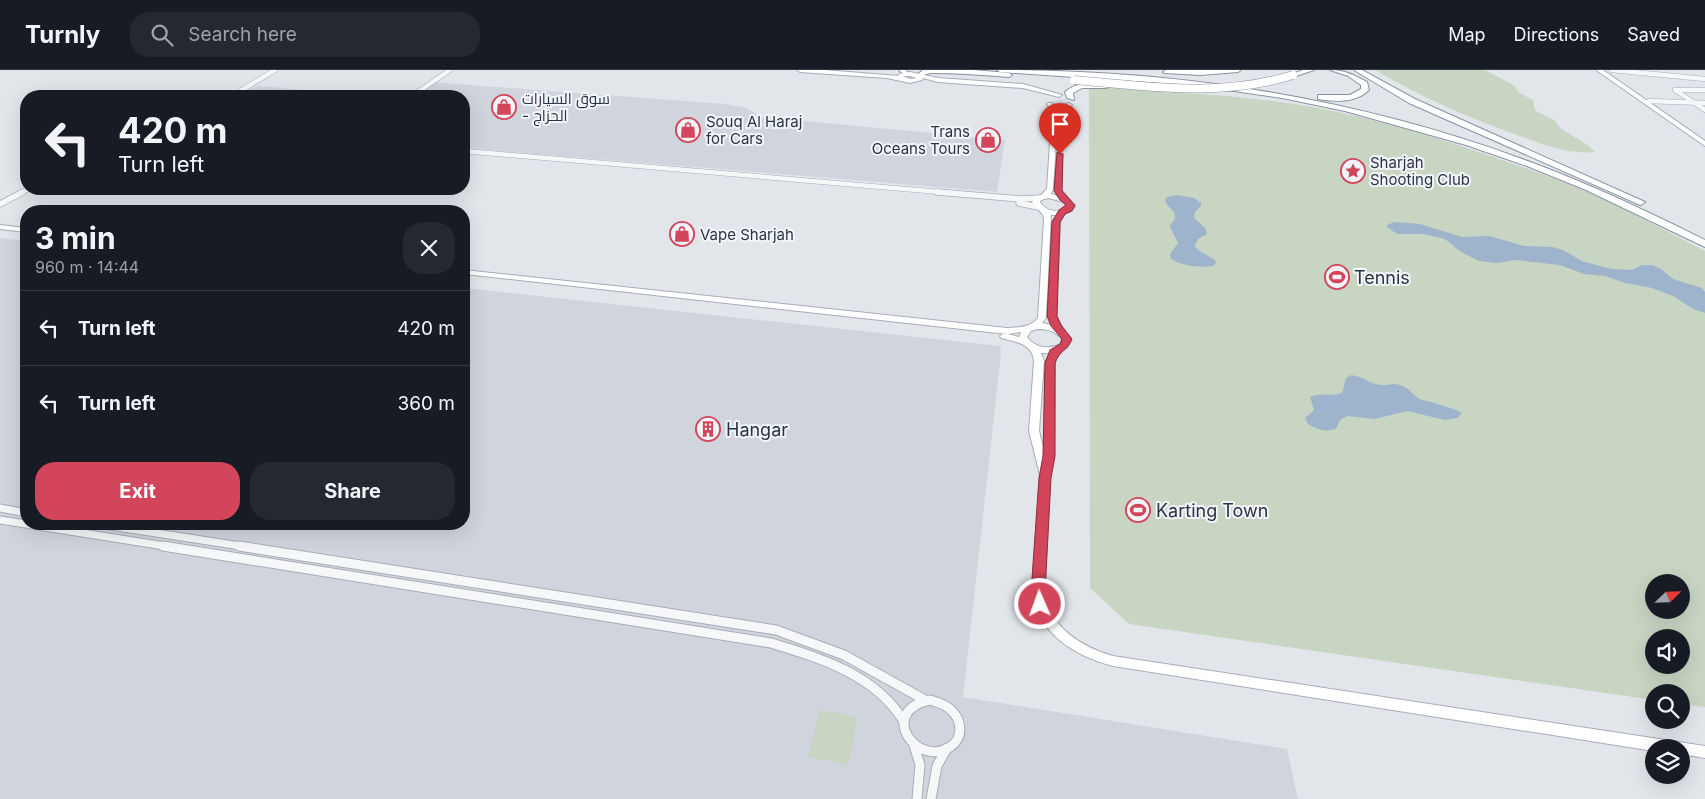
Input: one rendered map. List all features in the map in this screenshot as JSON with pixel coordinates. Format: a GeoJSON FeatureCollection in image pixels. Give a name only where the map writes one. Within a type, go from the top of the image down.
{"type":"FeatureCollection","features":[{"type":"Feature","properties":{"kind":"highway"},"geometry":{"type":"LineString","coordinates":[[947,70],[1200,84],[1286,97],[1361,113],[1458,140],[1538,167],[1620,202],[1705,244]]}},
{"type":"Feature","properties":{"kind":"highway"},"geometry":{"type":"LineString","coordinates":[[1069,70],[1184,78],[1334,98],[1350,97],[1364,92],[1365,86],[1357,78],[1333,70]]}},
{"type":"Feature","properties":{"kind":"highway"},"geometry":{"type":"LineString","coordinates":[[1126,70],[1200,73],[1238,70]]}},
{"type":"Feature","properties":{"kind":"highway"},"geometry":{"type":"LineString","coordinates":[[1177,70],[1220,70]]}},
{"type":"Feature","properties":{"kind":"highway"},"geometry":{"type":"LineString","coordinates":[[1293,75],[1302,70]]}},
{"type":"Feature","properties":{"kind":"highway"},"geometry":{"type":"LineString","coordinates":[[919,77],[921,73],[930,71],[1000,72],[1161,87],[1210,88],[1254,85],[1311,70]]}},
{"type":"Feature","properties":{"kind":"highway"},"geometry":{"type":"LineString","coordinates":[[1357,70],[1412,100],[1596,181],[1705,236]]}},
{"type":"Feature","properties":{"kind":"highway"},"geometry":{"type":"LineString","coordinates":[[1070,101],[1069,92],[1074,88],[1099,85],[1253,94],[1361,113]]}},
{"type":"Feature","properties":{"kind":"highway"},"geometry":{"type":"LineString","coordinates":[[1285,92],[1381,113],[1488,144],[1572,175],[1674,220]]}},
{"type":"Feature","properties":{"kind":"street"},"geometry":{"type":"LineString","coordinates":[[263,77],[264,70]]}},
{"type":"Feature","properties":{"kind":"street"},"geometry":{"type":"LineString","coordinates":[[242,90],[275,70]]}},
{"type":"Feature","properties":{"kind":"street"},"geometry":{"type":"LineString","coordinates":[[421,90],[448,70]]}},
{"type":"Feature","properties":{"kind":"street"},"geometry":{"type":"LineString","coordinates":[[800,70],[887,76],[904,74],[938,80],[1023,86],[1059,94],[1070,101]]}},
{"type":"Feature","properties":{"kind":"street"},"geometry":{"type":"LineString","coordinates":[[1599,70],[1705,139]]}},
{"type":"Feature","properties":{"kind":"street"},"geometry":{"type":"LineString","coordinates":[[1609,71],[1705,139]]}},
{"type":"Feature","properties":{"kind":"street"},"geometry":{"type":"LineString","coordinates":[[1609,71],[1705,78]]}},
{"type":"Feature","properties":{"kind":"street"},"geometry":{"type":"LineString","coordinates":[[1692,77],[1705,85]]}},
{"type":"Feature","properties":{"kind":"street"},"geometry":{"type":"LineString","coordinates":[[1038,89],[1055,112],[1050,189],[1048,193],[1036,202],[1047,214],[1048,220],[1042,318],[1023,337],[1038,354],[1034,431],[1045,478]]}},
{"type":"Feature","properties":{"kind":"street"},"geometry":{"type":"LineString","coordinates":[[1705,90],[1675,90],[1705,110]]}},
{"type":"Feature","properties":{"kind":"street"},"geometry":{"type":"LineString","coordinates":[[1048,101],[1059,94]]}},
{"type":"Feature","properties":{"kind":"street"},"geometry":{"type":"LineString","coordinates":[[1048,101],[1070,101]]}},
{"type":"Feature","properties":{"kind":"street"},"geometry":{"type":"LineString","coordinates":[[1062,198],[1058,189],[1062,113],[1063,108],[1070,101]]}},
{"type":"Feature","properties":{"kind":"street"},"geometry":{"type":"LineString","coordinates":[[1649,101],[1705,103]]}},
{"type":"Feature","properties":{"kind":"street"},"geometry":{"type":"LineString","coordinates":[[470,154],[1017,203],[1062,212]]}},
{"type":"Feature","properties":{"kind":"street"},"geometry":{"type":"LineString","coordinates":[[831,185],[1025,200],[1062,198],[1069,202],[1071,207],[1062,212],[1056,222],[1052,316],[1059,330]]}},
{"type":"Feature","properties":{"kind":"street"},"geometry":{"type":"LineString","coordinates":[[0,204],[20,193]]}},
{"type":"Feature","properties":{"kind":"street"},"geometry":{"type":"LineString","coordinates":[[0,223],[20,225]]}},
{"type":"Feature","properties":{"kind":"street"},"geometry":{"type":"LineString","coordinates":[[0,227],[20,229]]}},
{"type":"Feature","properties":{"kind":"street"},"geometry":{"type":"LineString","coordinates":[[470,273],[1007,331],[1050,326],[1066,336],[1067,342],[1057,349],[1050,363],[1049,456],[1045,478],[1038,593],[1044,615],[1060,635],[1084,652],[1113,661],[1645,743]]}},
{"type":"Feature","properties":{"kind":"street"},"geometry":{"type":"LineString","coordinates":[[470,278],[1011,337],[1045,350],[1057,349]]}},
{"type":"Feature","properties":{"kind":"street"},"geometry":{"type":"LineString","coordinates":[[0,508],[20,511]]}},
{"type":"Feature","properties":{"kind":"street"},"geometry":{"type":"LineString","coordinates":[[0,520],[20,523]]}},
{"type":"Feature","properties":{"kind":"street"},"geometry":{"type":"LineString","coordinates":[[64,530],[771,643],[828,663],[855,676],[888,698],[903,720]]}},
{"type":"Feature","properties":{"kind":"street"},"geometry":{"type":"LineString","coordinates":[[137,530],[776,630],[838,651],[867,666],[910,694],[926,700],[940,702],[949,707],[959,718],[960,732],[957,739],[947,748],[938,762],[931,799]]}},
{"type":"Feature","properties":{"kind":"street"},"geometry":{"type":"LineString","coordinates":[[294,566],[311,565],[346,569],[355,564]]}},
{"type":"Feature","properties":{"kind":"street"},"geometry":{"type":"LineString","coordinates":[[926,700],[910,707],[903,720],[903,729],[907,738],[914,745],[930,751],[947,748]]}},
{"type":"Feature","properties":{"kind":"street"},"geometry":{"type":"LineString","coordinates":[[914,745],[921,769],[917,799]]}},
{"type":"Feature","properties":{"kind":"street"},"geometry":{"type":"LineString","coordinates":[[1690,750],[1705,752]]}},
{"type":"Feature","properties":{"kind":"shaded area","name":"Souq Al Haraj for Cars"},"geometry":{"type":"Polygon","coordinates":[[[430,82],[725,104],[746,108],[762,117],[1005,140],[997,192],[470,148],[470,90],[419,90],[430,82]]]}},
{"type":"Feature","properties":{"kind":"shaded area"},"geometry":{"type":"Polygon","coordinates":[[[257,86],[307,90],[249,90],[257,86]]]}},
{"type":"Feature","properties":{"kind":"shaded area"},"geometry":{"type":"Polygon","coordinates":[[[0,238],[20,240],[20,530],[470,530],[470,289],[1000,346],[1001,353],[963,697],[1287,749],[1298,799],[0,799],[0,238]]]}},
{"type":"Feature","properties":{"kind":"green space"},"geometry":{"type":"Polygon","coordinates":[[[1375,70],[1485,70],[1515,86],[1518,92],[1534,101],[1536,111],[1554,120],[1560,128],[1589,146],[1595,152],[1575,152],[1555,148],[1498,128],[1427,98],[1375,70]]]}},
{"type":"Feature","properties":{"kind":"green space"},"geometry":{"type":"Polygon","coordinates":[[[1099,87],[1257,99],[1333,111],[1387,124],[1521,166],[1593,194],[1705,251],[1705,707],[1690,705],[1690,684],[1645,684],[1645,699],[1129,624],[1090,588],[1089,89],[1099,87]]]}},
{"type":"Feature","properties":{"kind":"green space"},"geometry":{"type":"Polygon","coordinates":[[[820,710],[858,717],[848,764],[808,757],[820,710]]]}},
{"type":"Feature","properties":{"kind":"water"},"geometry":{"type":"Polygon","coordinates":[[[1177,195],[1194,198],[1201,203],[1201,206],[1195,212],[1194,218],[1206,229],[1207,234],[1198,239],[1195,246],[1198,250],[1215,260],[1214,266],[1192,266],[1171,259],[1170,254],[1178,243],[1170,227],[1175,215],[1165,200],[1167,197],[1177,195]]]}},
{"type":"Feature","properties":{"kind":"water"},"geometry":{"type":"Polygon","coordinates":[[[1394,222],[1420,224],[1462,237],[1489,236],[1524,246],[1553,247],[1563,250],[1582,261],[1611,269],[1632,270],[1642,265],[1652,265],[1661,269],[1673,279],[1702,288],[1705,292],[1705,313],[1693,309],[1673,296],[1652,288],[1625,283],[1605,276],[1584,274],[1560,265],[1516,260],[1497,263],[1479,261],[1461,252],[1445,239],[1424,234],[1397,234],[1387,227],[1387,225],[1394,222]]]}},
{"type":"Feature","properties":{"kind":"water"},"geometry":{"type":"Polygon","coordinates":[[[1351,375],[1376,384],[1403,386],[1422,400],[1462,413],[1457,418],[1445,420],[1407,411],[1375,419],[1347,416],[1340,420],[1336,429],[1328,430],[1318,429],[1308,424],[1305,418],[1314,410],[1310,397],[1342,393],[1346,378],[1351,375]]]}},
{"type":"Feature","properties":{"kind":"place","name":"سوق السيارات - الحزاج"},"geometry":{"type":"Point","coordinates":[504,107]}},
{"type":"Feature","properties":{"kind":"place","name":"Souq Al Haraj for Cars"},"geometry":{"type":"Point","coordinates":[688,130]}},
{"type":"Feature","properties":{"kind":"place","name":"Trans Oceans Tours"},"geometry":{"type":"Point","coordinates":[988,140]}},
{"type":"Feature","properties":{"kind":"place","name":"Sharjah Shooting Club"},"geometry":{"type":"Point","coordinates":[1353,171]}},
{"type":"Feature","properties":{"kind":"place","name":"Vape Sharjah"},"geometry":{"type":"Point","coordinates":[682,234]}},
{"type":"Feature","properties":{"kind":"place","name":"Tennis"},"geometry":{"type":"Point","coordinates":[1337,277]}},
{"type":"Feature","properties":{"kind":"place","name":"Hangar"},"geometry":{"type":"Point","coordinates":[708,429]}},
{"type":"Feature","properties":{"kind":"place","name":"Karting Town"},"geometry":{"type":"Point","coordinates":[1138,510]}},
{"type":"Feature","properties":{"kind":"route"},"geometry":{"type":"LineString","coordinates":[[1040,604],[1038,593],[1045,478],[1049,456],[1050,359],[1054,352],[1062,348],[1067,342],[1066,336],[1056,326],[1052,316],[1056,222],[1062,212],[1071,207],[1069,202],[1062,198],[1058,191],[1060,154]]}}]}
